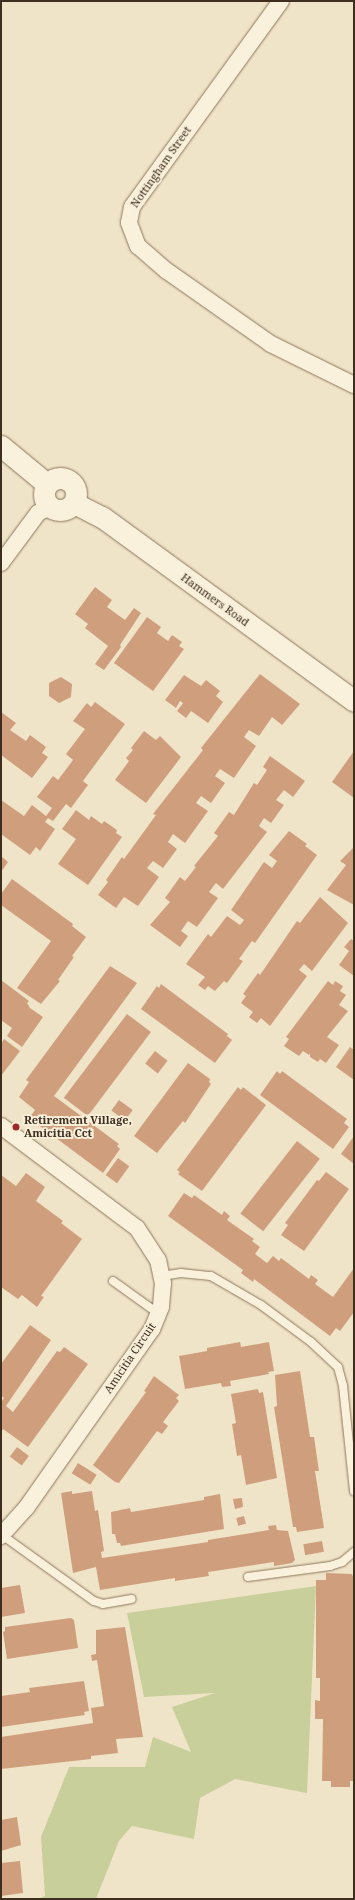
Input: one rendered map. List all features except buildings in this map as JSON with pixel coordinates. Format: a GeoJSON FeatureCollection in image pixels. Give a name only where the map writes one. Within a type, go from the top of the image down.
{"type":"FeatureCollection","features":[{"type":"Feature","properties":{"kind":"street","name":"Nottingham Street"},"geometry":{"type":"LineString","coordinates":[[281,1],[132,207],[129,223],[138,246],[167,271],[271,344],[354,385]]}},
{"type":"Feature","properties":{"kind":"street"},"geometry":{"type":"LineString","coordinates":[[1,446],[48,484]]}},
{"type":"Feature","properties":{"kind":"street"},"geometry":{"type":"LineString","coordinates":[[1,563],[38,514],[49,507],[65,510],[74,503],[76,489],[69,480],[55,479],[48,484],[44,493],[49,507]]}},
{"type":"Feature","properties":{"kind":"street","name":"Hammers Road"},"geometry":{"type":"LineString","coordinates":[[74,503],[102,517],[354,701]]}},
{"type":"Feature","properties":{"kind":"street","name":"Amicitia Circuit"},"geometry":{"type":"LineString","coordinates":[[1,1126],[137,1228],[155,1254],[162,1276],[162,1300],[159,1314],[142,1344],[26,1508],[1,1536]]}},
{"type":"Feature","properties":{"kind":"lane"},"geometry":{"type":"LineString","coordinates":[[162,1276],[181,1273],[211,1276],[261,1305],[311,1342],[338,1367],[343,1386],[354,1491]]}},
{"type":"Feature","properties":{"kind":"lane"},"geometry":{"type":"LineString","coordinates":[[113,1281],[159,1314]]}},
{"type":"Feature","properties":{"kind":"lane"},"geometry":{"type":"LineString","coordinates":[[1,1536],[94,1601],[103,1604],[132,1599]]}},
{"type":"Feature","properties":{"kind":"lane"},"geometry":{"type":"LineString","coordinates":[[248,1577],[330,1566],[342,1562],[354,1552]]}},
{"type":"Feature","properties":{"kind":"green space"},"geometry":{"type":"Polygon","coordinates":[[[316,1586],[307,1793],[235,1779],[200,1798],[194,1839],[132,1826],[119,1841],[96,1899],[37,1899],[45,1896],[41,1837],[69,1767],[145,1767],[153,1737],[191,1752],[172,1707],[215,1693],[144,1697],[127,1613],[316,1586]]]}},
{"type":"Feature","properties":{"kind":"place","name":"Retirement Village, Amicitia Cct"},"geometry":{"type":"Point","coordinates":[16,1127]}}]}
